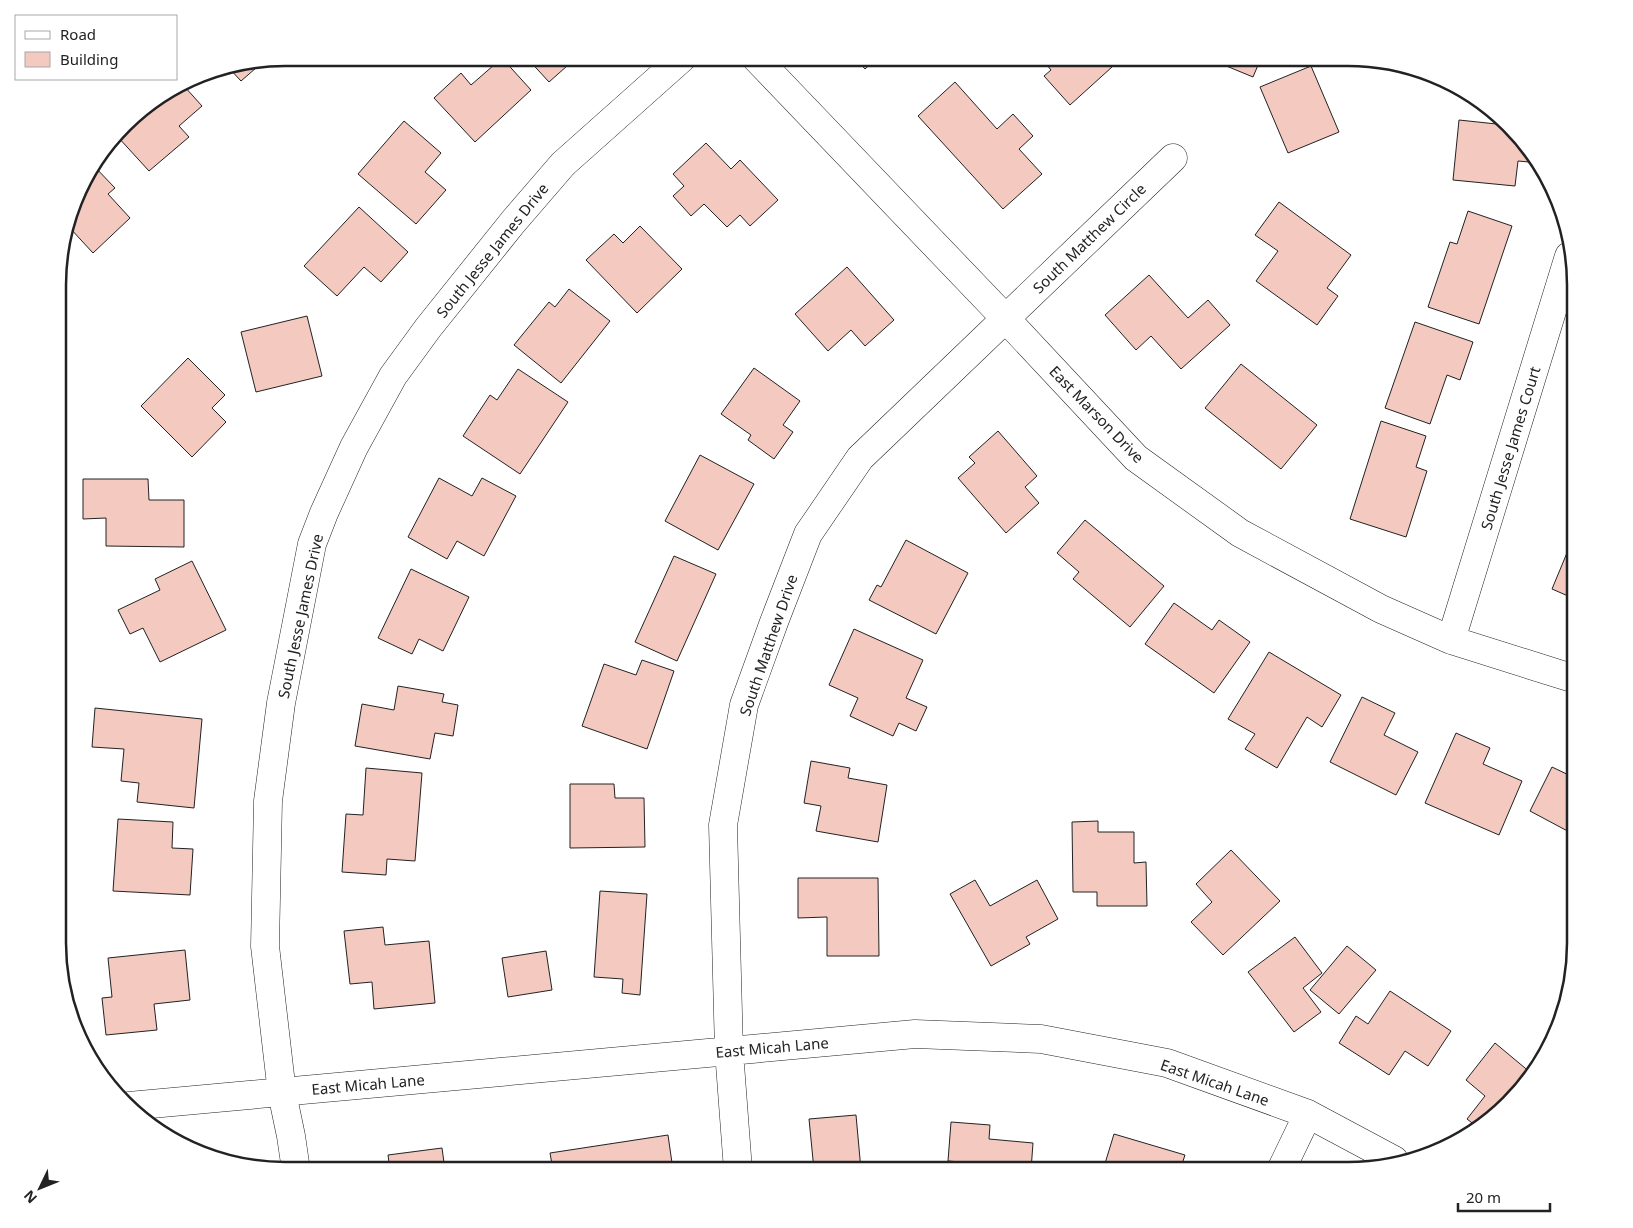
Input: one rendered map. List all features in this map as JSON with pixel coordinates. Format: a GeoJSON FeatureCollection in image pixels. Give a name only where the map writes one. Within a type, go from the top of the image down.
{"type":"FeatureCollection","features":[{"type":"Feature","properties":{"kind":"street","name":"South Jesse James Drive"},"geometry":{"type":"LineString","coordinates":[[295,1162],[282,1093],[265,946],[268,800],[283,694],[312,544],[354,448],[393,376],[428,328],[512,222],[563,164],[673,66]]}},
{"type":"Feature","properties":{"kind":"street","name":"East Marson Drive"},"geometry":{"type":"LineString","coordinates":[[764,66],[1136,458],[1240,533],[1381,609],[1452,640],[1567,676]]}},
{"type":"Feature","properties":{"kind":"street","name":"South Matthew Circle"},"geometry":{"type":"LineString","coordinates":[[1005,318],[1173,158]]}},
{"type":"Feature","properties":{"kind":"street","name":"South Jesse James Court"},"geometry":{"type":"LineString","coordinates":[[1452,640],[1566,267]]}},
{"type":"Feature","properties":{"kind":"street","name":"South Matthew Drive"},"geometry":{"type":"LineString","coordinates":[[737,1162],[729,1050],[722,826],[744,705],[808,534],[860,458],[1005,318]]}},
{"type":"Feature","properties":{"kind":"street","name":"East Micah Lane"},"geometry":{"type":"LineString","coordinates":[[139,1105],[915,1034],[1041,1040],[1168,1063],[1308,1114],[1390,1158]]}},
{"type":"Feature","properties":{"kind":"street"},"geometry":{"type":"LineString","coordinates":[[1285,1162],[1308,1114]]}},
{"type":"Feature","properties":{"kind":"building"},"geometry":{"type":"Polygon","coordinates":[[[493,66],[509,66],[531,90],[475,142],[434,98],[461,73],[471,85],[493,66]]]}},
{"type":"Feature","properties":{"kind":"building"},"geometry":{"type":"Polygon","coordinates":[[[534,66],[567,66],[549,82],[534,66]]]}},
{"type":"Feature","properties":{"kind":"building"},"geometry":{"type":"Polygon","coordinates":[[[1048,66],[1112,67],[1070,105],[1044,76],[1051,70],[1048,66]]]}},
{"type":"Feature","properties":{"kind":"building"},"geometry":{"type":"Polygon","coordinates":[[[1226,66],[1258,66],[1253,77],[1226,66]]]}},
{"type":"Feature","properties":{"kind":"building"},"geometry":{"type":"Polygon","coordinates":[[[1311,66],[1339,132],[1288,153],[1260,87],[1311,66]]]}},
{"type":"Feature","properties":{"kind":"building"},"geometry":{"type":"Polygon","coordinates":[[[256,68],[241,81],[233,73],[256,68]]]}},
{"type":"Feature","properties":{"kind":"building"},"geometry":{"type":"Polygon","coordinates":[[[955,82],[997,129],[1013,114],[1033,136],[1019,149],[1042,174],[1003,209],[918,116],[955,82]]]}},
{"type":"Feature","properties":{"kind":"building"},"geometry":{"type":"Polygon","coordinates":[[[187,89],[202,106],[179,126],[189,137],[149,171],[121,141],[130,130],[152,112],[187,89]]]}},
{"type":"Feature","properties":{"kind":"building"},"geometry":{"type":"Polygon","coordinates":[[[1459,120],[1496,124],[1503,130],[1528,162],[1518,161],[1515,186],[1453,180],[1459,120]]]}},
{"type":"Feature","properties":{"kind":"building"},"geometry":{"type":"Polygon","coordinates":[[[404,121],[441,153],[425,172],[446,190],[416,224],[358,174],[404,121]]]}},
{"type":"Feature","properties":{"kind":"building"},"geometry":{"type":"Polygon","coordinates":[[[706,143],[731,169],[740,160],[778,200],[750,226],[740,215],[727,227],[704,204],[691,216],[673,196],[684,186],[673,174],[706,143]]]}},
{"type":"Feature","properties":{"kind":"building"},"geometry":{"type":"Polygon","coordinates":[[[99,171],[115,188],[108,194],[130,218],[93,253],[73,232],[83,202],[99,171]]]}},
{"type":"Feature","properties":{"kind":"building"},"geometry":{"type":"Polygon","coordinates":[[[1279,202],[1351,255],[1327,288],[1338,296],[1317,325],[1256,281],[1278,251],[1255,235],[1279,202]]]}},
{"type":"Feature","properties":{"kind":"building"},"geometry":{"type":"Polygon","coordinates":[[[359,207],[408,252],[381,282],[364,267],[337,296],[304,266],[359,207]]]}},
{"type":"Feature","properties":{"kind":"building"},"geometry":{"type":"Polygon","coordinates":[[[1468,211],[1512,226],[1479,324],[1428,307],[1450,242],[1457,244],[1468,211]]]}},
{"type":"Feature","properties":{"kind":"building"},"geometry":{"type":"Polygon","coordinates":[[[640,226],[682,269],[637,313],[586,260],[614,234],[623,243],[640,226]]]}},
{"type":"Feature","properties":{"kind":"building"},"geometry":{"type":"Polygon","coordinates":[[[847,267],[894,320],[865,346],[851,330],[828,351],[795,314],[847,267]]]}},
{"type":"Feature","properties":{"kind":"building"},"geometry":{"type":"Polygon","coordinates":[[[1149,275],[1188,318],[1208,300],[1230,325],[1181,369],[1151,336],[1136,350],[1105,315],[1149,275]]]}},
{"type":"Feature","properties":{"kind":"building"},"geometry":{"type":"Polygon","coordinates":[[[569,289],[610,321],[561,383],[514,345],[549,302],[555,307],[569,289]]]}},
{"type":"Feature","properties":{"kind":"building"},"geometry":{"type":"Polygon","coordinates":[[[307,316],[322,376],[256,392],[241,332],[307,316]]]}},
{"type":"Feature","properties":{"kind":"building"},"geometry":{"type":"Polygon","coordinates":[[[1415,322],[1473,342],[1460,380],[1447,375],[1430,424],[1385,408],[1415,322]]]}},
{"type":"Feature","properties":{"kind":"building"},"geometry":{"type":"Polygon","coordinates":[[[188,358],[225,395],[212,408],[226,422],[192,457],[141,406],[188,358]]]}},
{"type":"Feature","properties":{"kind":"building"},"geometry":{"type":"Polygon","coordinates":[[[1241,364],[1317,425],[1281,469],[1205,408],[1241,364]]]}},
{"type":"Feature","properties":{"kind":"building"},"geometry":{"type":"Polygon","coordinates":[[[754,368],[800,401],[783,425],[793,432],[774,459],[748,440],[751,435],[721,414],[754,368]]]}},
{"type":"Feature","properties":{"kind":"building"},"geometry":{"type":"Polygon","coordinates":[[[518,369],[568,402],[520,474],[463,436],[490,395],[497,400],[518,369]]]}},
{"type":"Feature","properties":{"kind":"building"},"geometry":{"type":"Polygon","coordinates":[[[1381,421],[1426,436],[1416,467],[1427,471],[1406,537],[1350,519],[1381,421]]]}},
{"type":"Feature","properties":{"kind":"building"},"geometry":{"type":"Polygon","coordinates":[[[998,431],[1037,476],[1025,487],[1039,503],[1006,533],[958,478],[975,463],[969,457],[998,431]]]}},
{"type":"Feature","properties":{"kind":"building"},"geometry":{"type":"Polygon","coordinates":[[[700,455],[754,484],[718,550],[665,521],[700,455]]]}},
{"type":"Feature","properties":{"kind":"building"},"geometry":{"type":"Polygon","coordinates":[[[439,478],[472,496],[482,478],[516,496],[484,556],[457,541],[447,559],[408,537],[439,478]]]}},
{"type":"Feature","properties":{"kind":"building"},"geometry":{"type":"Polygon","coordinates":[[[83,479],[148,479],[149,500],[184,500],[184,547],[106,546],[106,518],[83,519],[83,479]]]}},
{"type":"Feature","properties":{"kind":"building"},"geometry":{"type":"Polygon","coordinates":[[[1085,520],[1164,586],[1130,627],[1073,579],[1079,572],[1057,553],[1085,520]]]}},
{"type":"Feature","properties":{"kind":"building"},"geometry":{"type":"Polygon","coordinates":[[[906,540],[968,573],[936,634],[869,600],[877,585],[881,587],[906,540]]]}},
{"type":"Feature","properties":{"kind":"building"},"geometry":{"type":"Polygon","coordinates":[[[1567,553],[1567,596],[1552,589],[1567,553]]]}},
{"type":"Feature","properties":{"kind":"building"},"geometry":{"type":"Polygon","coordinates":[[[674,556],[716,574],[677,661],[635,642],[674,556]]]}},
{"type":"Feature","properties":{"kind":"building"},"geometry":{"type":"Polygon","coordinates":[[[192,561],[226,630],[160,662],[143,628],[130,634],[118,610],[160,590],[155,579],[192,561]]]}},
{"type":"Feature","properties":{"kind":"building"},"geometry":{"type":"Polygon","coordinates":[[[411,569],[469,597],[443,651],[419,639],[412,654],[378,638],[411,569]]]}},
{"type":"Feature","properties":{"kind":"building"},"geometry":{"type":"Polygon","coordinates":[[[1174,603],[1212,630],[1219,620],[1250,642],[1214,693],[1145,644],[1174,603]]]}},
{"type":"Feature","properties":{"kind":"building"},"geometry":{"type":"Polygon","coordinates":[[[854,629],[923,660],[906,698],[927,707],[916,731],[899,723],[893,736],[850,716],[858,698],[829,685],[854,629]]]}},
{"type":"Feature","properties":{"kind":"building"},"geometry":{"type":"Polygon","coordinates":[[[1269,652],[1341,695],[1322,727],[1307,717],[1277,768],[1245,749],[1255,734],[1228,719],[1269,652]]]}},
{"type":"Feature","properties":{"kind":"building"},"geometry":{"type":"Polygon","coordinates":[[[642,660],[674,671],[647,749],[582,726],[604,664],[636,675],[642,660]]]}},
{"type":"Feature","properties":{"kind":"building"},"geometry":{"type":"Polygon","coordinates":[[[398,686],[444,694],[442,702],[458,705],[453,736],[435,733],[430,759],[355,746],[362,704],[394,710],[398,686]]]}},
{"type":"Feature","properties":{"kind":"building"},"geometry":{"type":"Polygon","coordinates":[[[1362,697],[1395,713],[1384,735],[1418,752],[1396,795],[1330,762],[1362,697]]]}},
{"type":"Feature","properties":{"kind":"building"},"geometry":{"type":"Polygon","coordinates":[[[95,708],[202,719],[194,808],[137,802],[139,783],[121,781],[124,749],[92,747],[95,708]]]}},
{"type":"Feature","properties":{"kind":"building"},"geometry":{"type":"Polygon","coordinates":[[[1456,733],[1490,748],[1483,764],[1522,781],[1499,835],[1425,803],[1456,733]]]}},
{"type":"Feature","properties":{"kind":"building"},"geometry":{"type":"Polygon","coordinates":[[[811,761],[850,768],[848,778],[887,785],[878,842],[816,831],[821,806],[804,803],[811,761]]]}},
{"type":"Feature","properties":{"kind":"building"},"geometry":{"type":"Polygon","coordinates":[[[1552,767],[1567,774],[1567,831],[1530,811],[1552,767]]]}},
{"type":"Feature","properties":{"kind":"building"},"geometry":{"type":"Polygon","coordinates":[[[366,768],[422,773],[415,861],[387,859],[386,875],[342,872],[346,814],[363,815],[366,768]]]}},
{"type":"Feature","properties":{"kind":"building"},"geometry":{"type":"Polygon","coordinates":[[[570,784],[614,784],[615,798],[644,798],[645,847],[570,848],[570,784]]]}},
{"type":"Feature","properties":{"kind":"building"},"geometry":{"type":"Polygon","coordinates":[[[118,819],[173,822],[172,848],[193,849],[190,895],[113,891],[118,819]]]}},
{"type":"Feature","properties":{"kind":"building"},"geometry":{"type":"Polygon","coordinates":[[[1098,821],[1098,832],[1134,832],[1134,863],[1146,862],[1147,906],[1097,906],[1097,892],[1073,892],[1072,822],[1098,821]]]}},
{"type":"Feature","properties":{"kind":"building"},"geometry":{"type":"Polygon","coordinates":[[[1231,850],[1280,901],[1223,955],[1191,922],[1212,902],[1196,884],[1231,850]]]}},
{"type":"Feature","properties":{"kind":"building"},"geometry":{"type":"Polygon","coordinates":[[[798,878],[878,878],[879,956],[827,956],[827,917],[798,918],[798,878]]]}},
{"type":"Feature","properties":{"kind":"building"},"geometry":{"type":"Polygon","coordinates":[[[975,880],[990,906],[1037,880],[1058,919],[1026,937],[1030,944],[991,966],[950,894],[975,880]]]}},
{"type":"Feature","properties":{"kind":"building"},"geometry":{"type":"Polygon","coordinates":[[[600,891],[647,894],[640,995],[622,993],[623,979],[594,977],[600,891]]]}},
{"type":"Feature","properties":{"kind":"building"},"geometry":{"type":"Polygon","coordinates":[[[383,927],[385,945],[429,941],[435,1003],[374,1009],[372,982],[350,984],[344,931],[383,927]]]}},
{"type":"Feature","properties":{"kind":"building"},"geometry":{"type":"Polygon","coordinates":[[[1295,937],[1322,973],[1303,988],[1321,1012],[1294,1032],[1248,972],[1295,937]]]}},
{"type":"Feature","properties":{"kind":"building"},"geometry":{"type":"Polygon","coordinates":[[[1347,946],[1376,970],[1339,1014],[1310,990],[1347,946]]]}},
{"type":"Feature","properties":{"kind":"building"},"geometry":{"type":"Polygon","coordinates":[[[185,950],[190,1000],[154,1004],[157,1030],[106,1035],[102,998],[112,997],[108,958],[185,950]]]}},
{"type":"Feature","properties":{"kind":"building"},"geometry":{"type":"Polygon","coordinates":[[[546,951],[552,990],[508,997],[502,958],[546,951]]]}},
{"type":"Feature","properties":{"kind":"building"},"geometry":{"type":"Polygon","coordinates":[[[1390,991],[1451,1031],[1428,1066],[1405,1051],[1389,1075],[1339,1043],[1356,1016],[1368,1024],[1390,991]]]}},
{"type":"Feature","properties":{"kind":"building"},"geometry":{"type":"Polygon","coordinates":[[[1495,1043],[1526,1069],[1503,1098],[1472,1123],[1467,1119],[1485,1096],[1466,1080],[1495,1043]]]}},
{"type":"Feature","properties":{"kind":"building"},"geometry":{"type":"Polygon","coordinates":[[[856,1115],[860,1162],[813,1162],[809,1119],[856,1115]]]}},
{"type":"Feature","properties":{"kind":"building"},"geometry":{"type":"Polygon","coordinates":[[[951,1122],[990,1125],[989,1139],[1033,1143],[1032,1162],[948,1161],[951,1122]]]}},
{"type":"Feature","properties":{"kind":"building"},"geometry":{"type":"Polygon","coordinates":[[[1114,1134],[1185,1155],[1183,1162],[1105,1162],[1114,1134]]]}},
{"type":"Feature","properties":{"kind":"building"},"geometry":{"type":"Polygon","coordinates":[[[668,1135],[672,1162],[552,1162],[550,1153],[668,1135]]]}},
{"type":"Feature","properties":{"kind":"building"},"geometry":{"type":"Polygon","coordinates":[[[442,1148],[444,1162],[389,1162],[388,1155],[442,1148]]]}}]}
